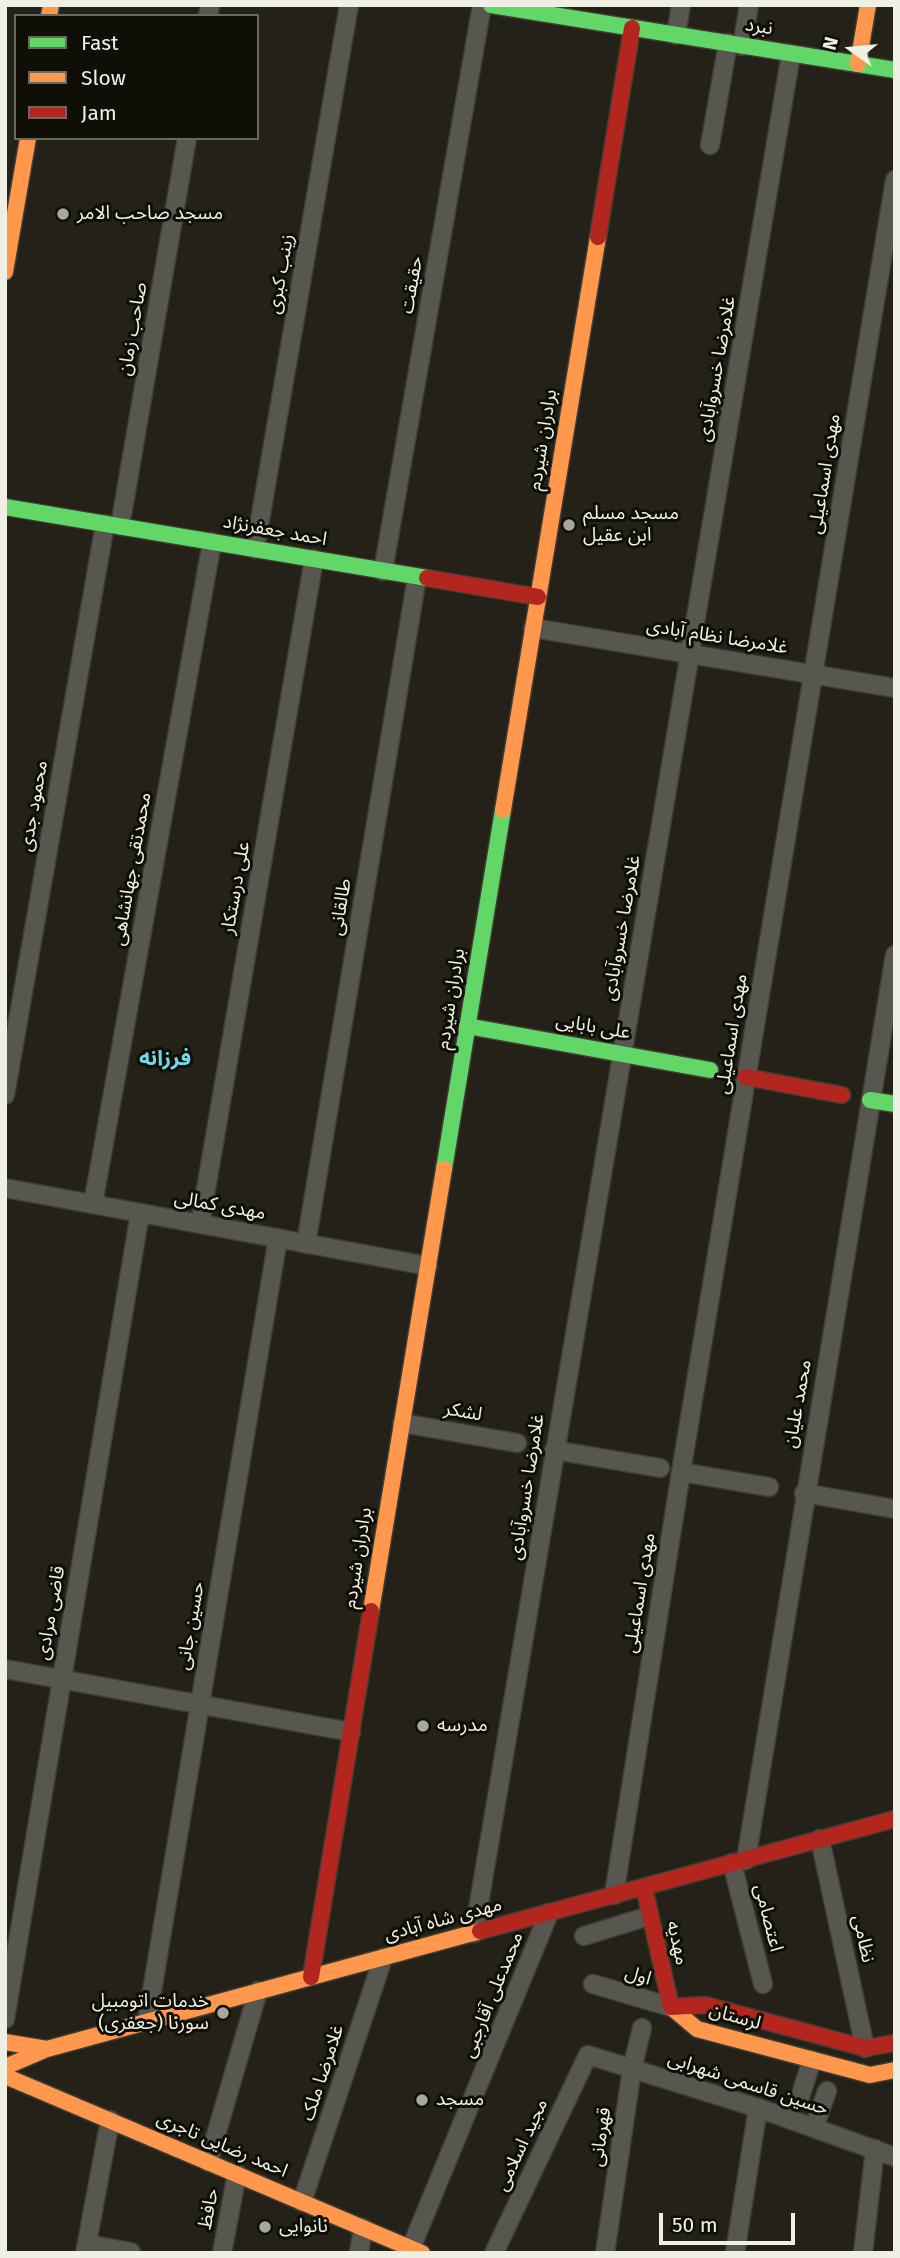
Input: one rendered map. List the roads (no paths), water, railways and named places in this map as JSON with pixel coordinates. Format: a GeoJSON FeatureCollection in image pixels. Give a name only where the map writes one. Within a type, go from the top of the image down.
{"type":"FeatureCollection","features":[{"type":"Feature","properties":{"kind":"street","name":"زینب کبری"},"geometry":{"type":"LineString","coordinates":[[255,549],[349,5]]}},
{"type":"Feature","properties":{"kind":"street","name":"حقیقت"},"geometry":{"type":"LineString","coordinates":[[383,571],[482,5]]}},
{"type":"Feature","properties":{"kind":"street","name":"نبرد"},"geometry":{"type":"LineString","coordinates":[[491,5],[895,70]]}},
{"type":"Feature","properties":{"kind":"street"},"geometry":{"type":"LineString","coordinates":[[676,35],[681,5]]}},
{"type":"Feature","properties":{"kind":"street"},"geometry":{"type":"LineString","coordinates":[[710,145],[735,45],[749,5]]}},
{"type":"Feature","properties":{"kind":"street"},"geometry":{"type":"LineString","coordinates":[[858,64],[868,5]]}},
{"type":"Feature","properties":{"kind":"street","name":"برادران شیردم"},"geometry":{"type":"LineString","coordinates":[[310,1977],[632,28]]}},
{"type":"Feature","properties":{"kind":"street","name":"غلامرضا خسروآبادی"},"geometry":{"type":"LineString","coordinates":[[474,1933],[791,54]]}},
{"type":"Feature","properties":{"kind":"street"},"geometry":{"type":"LineString","coordinates":[[5,272],[28,140]]}},
{"type":"Feature","properties":{"kind":"street","name":"صاحب زمان"},"geometry":{"type":"LineString","coordinates":[[112,525],[187,140]]}},
{"type":"Feature","properties":{"kind":"street","name":"مهدی اسماعیلی"},"geometry":{"type":"LineString","coordinates":[[614,1895],[681,1472],[895,180]]}},
{"type":"Feature","properties":{"kind":"street","name":"احمد جعفرنژاد"},"geometry":{"type":"LineString","coordinates":[[5,507],[538,597]]}},
{"type":"Feature","properties":{"kind":"street","name":"محمود جدی"},"geometry":{"type":"LineString","coordinates":[[5,1095],[112,525]]}},
{"type":"Feature","properties":{"kind":"street","name":"محمدتقی جهانشاهی"},"geometry":{"type":"LineString","coordinates":[[93,1204],[212,542]]}},
{"type":"Feature","properties":{"kind":"street","name":"علی درستکار"},"geometry":{"type":"LineString","coordinates":[[200,1224],[314,559]]}},
{"type":"Feature","properties":{"kind":"street","name":"طالقانی"},"geometry":{"type":"LineString","coordinates":[[306,1244],[417,577]]}},
{"type":"Feature","properties":{"kind":"street","name":"غلامرضا نظام آبادی"},"geometry":{"type":"LineString","coordinates":[[533,628],[895,688]]}},
{"type":"Feature","properties":{"kind":"street","name":"محمد علیان"},"geometry":{"type":"LineString","coordinates":[[739,1861],[895,956]]}},
{"type":"Feature","properties":{"kind":"street","name":"علی بابایی"},"geometry":{"type":"LineString","coordinates":[[467,1026],[710,1070]]}},
{"type":"Feature","properties":{"kind":"street"},"geometry":{"type":"LineString","coordinates":[[746,1077],[842,1095]]}},
{"type":"Feature","properties":{"kind":"street"},"geometry":{"type":"LineString","coordinates":[[870,1100],[895,1104]]}},
{"type":"Feature","properties":{"kind":"street","name":"مهدی کمالی"},"geometry":{"type":"LineString","coordinates":[[5,1188],[428,1266]]}},
{"type":"Feature","properties":{"kind":"street","name":"قاضی مرادی"},"geometry":{"type":"LineString","coordinates":[[5,2020],[140,1213]]}},
{"type":"Feature","properties":{"kind":"street","name":"حسین جانی"},"geometry":{"type":"LineString","coordinates":[[147,2021],[278,1238]]}},
{"type":"Feature","properties":{"kind":"street","name":"لشكر"},"geometry":{"type":"LineString","coordinates":[[401,1423],[517,1443]]}},
{"type":"Feature","properties":{"kind":"street"},"geometry":{"type":"LineString","coordinates":[[554,1450],[660,1468]]}},
{"type":"Feature","properties":{"kind":"street"},"geometry":{"type":"LineString","coordinates":[[681,1472],[769,1487]]}},
{"type":"Feature","properties":{"kind":"street"},"geometry":{"type":"LineString","coordinates":[[804,1493],[895,1509]]}},
{"type":"Feature","properties":{"kind":"street"},"geometry":{"type":"LineString","coordinates":[[5,1669],[351,1732]]}},
{"type":"Feature","properties":{"kind":"street","name":"مهدی شاه آبادی"},"geometry":{"type":"LineString","coordinates":[[5,2067],[47,2049],[147,2021],[895,1819]]}},
{"type":"Feature","properties":{"kind":"street","name":"نظامی"},"geometry":{"type":"LineString","coordinates":[[820,1839],[865,2048]]}},
{"type":"Feature","properties":{"kind":"street","name":"اعتصامی"},"geometry":{"type":"LineString","coordinates":[[739,1861],[764,1984]]}},
{"type":"Feature","properties":{"kind":"street","name":"مهدیه"},"geometry":{"type":"LineString","coordinates":[[644,1887],[671,2007]]}},
{"type":"Feature","properties":{"kind":"street","name":"محمدعلی آقارجبی"},"geometry":{"type":"LineString","coordinates":[[417,2250],[549,1913]]}},
{"type":"Feature","properties":{"kind":"street"},"geometry":{"type":"LineString","coordinates":[[584,1936],[649,1916]]}},
{"type":"Feature","properties":{"kind":"street","name":"غلامرضا ملک"},"geometry":{"type":"LineString","coordinates":[[302,2202],[383,1958]]}},
{"type":"Feature","properties":{"kind":"street","name":"اول"},"geometry":{"type":"LineString","coordinates":[[593,1984],[671,2007]]}},
{"type":"Feature","properties":{"kind":"street"},"geometry":{"type":"LineString","coordinates":[[208,2162],[258,1991]]}},
{"type":"Feature","properties":{"kind":"street","name":"لرستان"},"geometry":{"type":"LineString","coordinates":[[671,2007],[705,2005],[865,2048],[895,2043]]}},
{"type":"Feature","properties":{"kind":"street","name":"لرستان"},"geometry":{"type":"LineString","coordinates":[[671,2007],[696,2029],[870,2075],[895,2070]]}},
{"type":"Feature","properties":{"kind":"street","name":"قهرمانی"},"geometry":{"type":"LineString","coordinates":[[605,2253],[632,2069],[642,2028]]}},
{"type":"Feature","properties":{"kind":"street"},"geometry":{"type":"LineString","coordinates":[[5,2042],[47,2049]]}},
{"type":"Feature","properties":{"kind":"street"},"geometry":{"type":"LineString","coordinates":[[865,2048],[870,2075]]}},
{"type":"Feature","properties":{"kind":"street","name":"حسین قاسمی شهرابی"},"geometry":{"type":"LineString","coordinates":[[587,2055],[758,2108],[895,2157]]}},
{"type":"Feature","properties":{"kind":"street","name":"مجید اسلامی"},"geometry":{"type":"LineString","coordinates":[[494,2253],[587,2055]]}},
{"type":"Feature","properties":{"kind":"street"},"geometry":{"type":"LineString","coordinates":[[800,2097],[812,2060]]}},
{"type":"Feature","properties":{"kind":"street","name":"احمد رضایی تاجری"},"geometry":{"type":"LineString","coordinates":[[5,2076],[417,2250]]}},
{"type":"Feature","properties":{"kind":"street"},"geometry":{"type":"LineString","coordinates":[[814,2127],[827,2091]]}},
{"type":"Feature","properties":{"kind":"street"},"geometry":{"type":"LineString","coordinates":[[735,2253],[758,2108]]}},
{"type":"Feature","properties":{"kind":"street"},"geometry":{"type":"LineString","coordinates":[[110,2120],[86,2248],[131,2252]]}},
{"type":"Feature","properties":{"kind":"street"},"geometry":{"type":"LineString","coordinates":[[863,2253],[875,2150]]}},
{"type":"Feature","properties":{"kind":"street","name":"حافظ"},"geometry":{"type":"LineString","coordinates":[[222,2253],[237,2174]]}},
{"type":"Feature","properties":{"kind":"street"},"geometry":{"type":"LineString","coordinates":[[359,2253],[363,2228]]}},
{"type":"Feature","properties":{"kind":"place","name":"مسجد صاحب الامر"},"geometry":{"type":"Point","coordinates":[63,214]}},
{"type":"Feature","properties":{"kind":"place","name":"مسجد مسلم ابن عقیل"},"geometry":{"type":"Point","coordinates":[569,525]}},
{"type":"Feature","properties":{"kind":"place","name":"مدرسه"},"geometry":{"type":"Point","coordinates":[423,1726]}},
{"type":"Feature","properties":{"kind":"place","name":"خدمات اتومبیل سورنا (جعفری)"},"geometry":{"type":"Point","coordinates":[223,2013]}},
{"type":"Feature","properties":{"kind":"place","name":"مسجد"},"geometry":{"type":"Point","coordinates":[422,2100]}},
{"type":"Feature","properties":{"kind":"place","name":"نانوایی"},"geometry":{"type":"Point","coordinates":[265,2227]}},
{"type":"Feature","properties":{"kind":"district","name":"فرزانه"},"geometry":{"type":"Point","coordinates":[165,1059]}}]}
